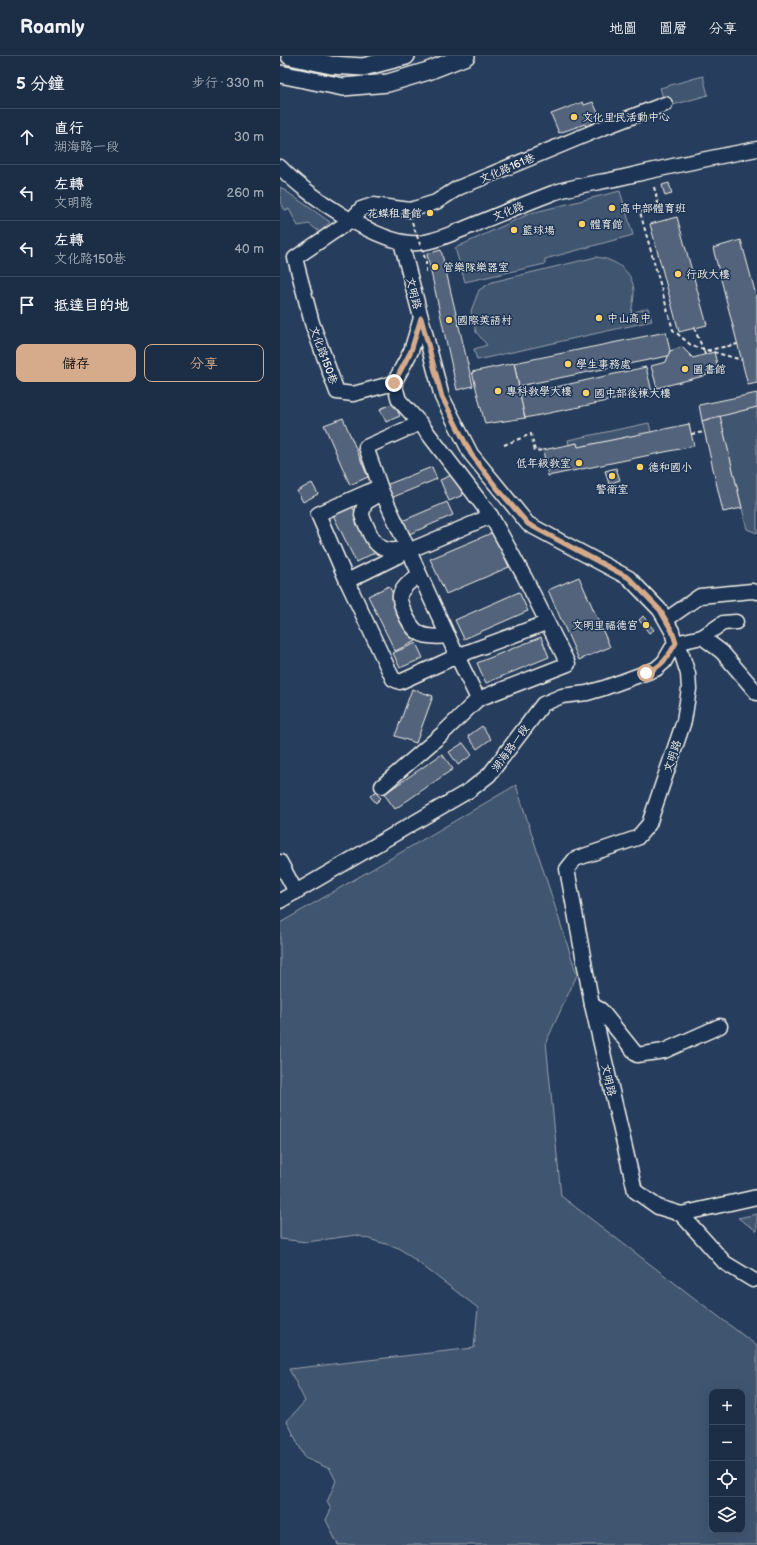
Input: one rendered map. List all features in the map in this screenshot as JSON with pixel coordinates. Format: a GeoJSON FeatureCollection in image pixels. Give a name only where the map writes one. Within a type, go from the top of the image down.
{"type":"FeatureCollection","features":[{"type":"Feature","properties":{"kind":"main road"},"geometry":{"type":"LineString","coordinates":[[290,56],[331,65],[363,66],[406,56]]}},
{"type":"Feature","properties":{"kind":"main road"},"geometry":{"type":"LineString","coordinates":[[280,74],[343,87],[388,83],[428,71],[466,56]]}},
{"type":"Feature","properties":{"kind":"street","name":"文化路161巷"},"geometry":{"type":"LineString","coordinates":[[351,220],[361,209],[373,205],[410,210],[436,202],[458,188],[600,129],[665,104]]}},
{"type":"Feature","properties":{"kind":"street","name":"文化路"},"geometry":{"type":"LineString","coordinates":[[280,167],[292,180],[351,220],[381,235],[402,242],[418,244],[440,238],[555,193],[673,166],[757,149]]}},
{"type":"Feature","properties":{"kind":"street","name":"文化路150巷"},"geometry":{"type":"LineString","coordinates":[[351,220],[295,258],[312,323],[338,392],[353,394],[394,383]]}},
{"type":"Feature","properties":{"kind":"street","name":"文明路"},"geometry":{"type":"LineString","coordinates":[[402,242],[442,397],[471,454],[497,488],[528,524],[629,578],[660,610],[672,631],[682,655],[688,674],[689,689],[687,705],[684,720],[649,824],[637,838],[575,860],[567,869],[592,1005],[635,1191],[658,1207],[681,1214],[757,1197]]}},
{"type":"Feature","properties":{"kind":"street"},"geometry":{"type":"LineString","coordinates":[[382,786],[441,735],[478,699],[568,664],[546,623],[525,578],[491,516],[420,423],[399,400],[394,383],[411,351],[421,318]]}},
{"type":"Feature","properties":{"kind":"street"},"geometry":{"type":"LineString","coordinates":[[420,423],[366,447],[381,489],[407,549],[478,699]]}},
{"type":"Feature","properties":{"kind":"street"},"geometry":{"type":"LineString","coordinates":[[381,489],[315,510],[393,680],[400,682],[457,656],[546,623]]}},
{"type":"Feature","properties":{"kind":"street"},"geometry":{"type":"LineString","coordinates":[[381,489],[365,503],[362,515],[371,537],[375,543],[382,548],[394,551],[407,549]]}},
{"type":"Feature","properties":{"kind":"street"},"geometry":{"type":"LineString","coordinates":[[347,581],[407,549],[491,516]]}},
{"type":"Feature","properties":{"kind":"street"},"geometry":{"type":"LineString","coordinates":[[419,575],[408,583],[401,593],[399,599],[405,614],[412,628],[421,635],[434,637],[448,636]]}},
{"type":"Feature","properties":{"kind":"street"},"geometry":{"type":"LineString","coordinates":[[666,619],[700,596],[752,591],[757,592]]}},
{"type":"Feature","properties":{"kind":"street"},"geometry":{"type":"LineString","coordinates":[[676,643],[702,637],[723,623],[736,622]]}},
{"type":"Feature","properties":{"kind":"street"},"geometry":{"type":"LineString","coordinates":[[702,637],[722,652],[757,693]]}},
{"type":"Feature","properties":{"kind":"street","name":"湖海路一段"},"geometry":{"type":"LineString","coordinates":[[280,901],[470,790],[489,775],[543,704],[562,696],[587,693],[604,688],[656,669],[664,662],[676,643]]}},
{"type":"Feature","properties":{"kind":"street"},"geometry":{"type":"LineString","coordinates":[[280,862],[296,892]]}},
{"type":"Feature","properties":{"kind":"street"},"geometry":{"type":"LineString","coordinates":[[592,1005],[602,1010],[637,1055],[664,1051],[720,1026]]}},
{"type":"Feature","properties":{"kind":"street"},"geometry":{"type":"LineString","coordinates":[[681,1214],[725,1263],[753,1280]]}},
{"type":"Feature","properties":{"kind":"path"},"geometry":{"type":"LineString","coordinates":[[654,187],[659,207],[640,212],[673,330],[692,346],[742,360]]}},
{"type":"Feature","properties":{"kind":"path"},"geometry":{"type":"LineString","coordinates":[[412,222],[426,261],[426,274]]}},
{"type":"Feature","properties":{"kind":"path"},"geometry":{"type":"LineString","coordinates":[[694,328],[705,355]]}},
{"type":"Feature","properties":{"kind":"path"},"geometry":{"type":"LineString","coordinates":[[704,351],[738,344]]}},
{"type":"Feature","properties":{"kind":"path"},"geometry":{"type":"LineString","coordinates":[[691,434],[705,432]]}},
{"type":"Feature","properties":{"kind":"path"},"geometry":{"type":"LineString","coordinates":[[504,445],[531,434],[535,451],[543,450]]}},
{"type":"Feature","properties":{"kind":"shaded area"},"geometry":{"type":"Polygon","coordinates":[[[703,76],[708,95],[666,107],[660,88],[703,76]]]}},
{"type":"Feature","properties":{"kind":"shaded area"},"geometry":{"type":"Polygon","coordinates":[[[280,187],[330,222],[320,232],[309,224],[298,226],[289,209],[285,210],[280,201],[280,187]]]}},
{"type":"Feature","properties":{"kind":"shaded area"},"geometry":{"type":"Polygon","coordinates":[[[620,191],[633,235],[545,259],[545,264],[465,282],[455,248],[531,213],[620,191]]]}},
{"type":"Feature","properties":{"kind":"shaded area"},"geometry":{"type":"Polygon","coordinates":[[[596,257],[603,258],[617,264],[627,273],[631,279],[634,296],[631,313],[648,308],[652,321],[477,360],[474,349],[487,345],[476,332],[471,311],[479,290],[492,282],[596,257]]]}},
{"type":"Feature","properties":{"kind":"shaded area"},"geometry":{"type":"Polygon","coordinates":[[[757,407],[757,533],[747,529],[720,416],[757,407]]]}},
{"type":"Feature","properties":{"kind":"shaded area"},"geometry":{"type":"Polygon","coordinates":[[[649,423],[651,432],[578,447],[577,443],[569,445],[568,440],[649,423]]]}},
{"type":"Feature","properties":{"kind":"shaded area"},"geometry":{"type":"Polygon","coordinates":[[[516,785],[577,975],[546,1042],[561,1196],[757,1346],[757,1545],[338,1545],[326,1520],[331,1509],[327,1502],[336,1481],[330,1469],[305,1458],[287,1421],[305,1401],[289,1369],[474,1348],[478,1308],[399,1248],[356,1235],[307,1242],[280,1239],[280,923],[516,785]]]}},
{"type":"Feature","properties":{"kind":"shaded area"},"geometry":{"type":"Polygon","coordinates":[[[757,1214],[757,1231],[738,1218],[757,1214]]]}},
{"type":"Feature","properties":{"kind":"building","name":"文化里民活動中心"},"geometry":{"type":"Polygon","coordinates":[[[583,102],[584,105],[593,102],[599,115],[592,118],[594,123],[586,126],[585,124],[559,133],[551,114],[583,102]]]}},
{"type":"Feature","properties":{"kind":"building"},"geometry":{"type":"Polygon","coordinates":[[[669,183],[672,194],[665,196],[662,185],[669,183]]]}},
{"type":"Feature","properties":{"kind":"building","name":"行政大樓"},"geometry":{"type":"Polygon","coordinates":[[[677,217],[707,325],[679,332],[650,224],[677,217]]]}},
{"type":"Feature","properties":{"kind":"building"},"geometry":{"type":"Polygon","coordinates":[[[741,240],[757,299],[757,383],[748,385],[713,248],[741,240]]]}},
{"type":"Feature","properties":{"kind":"building","name":"國際英語村"},"geometry":{"type":"Polygon","coordinates":[[[441,250],[473,386],[457,390],[427,254],[441,250]]]}},
{"type":"Feature","properties":{"kind":"building"},"geometry":{"type":"Polygon","coordinates":[[[666,332],[670,351],[668,356],[519,386],[514,363],[666,332]]]}},
{"type":"Feature","properties":{"kind":"building","name":"圖書館"},"geometry":{"type":"Polygon","coordinates":[[[682,347],[693,358],[714,352],[719,372],[657,388],[651,366],[666,362],[670,351],[682,347]]]}},
{"type":"Feature","properties":{"kind":"building","name":"專科教學大樓"},"geometry":{"type":"Polygon","coordinates":[[[514,363],[525,418],[485,424],[472,372],[514,363]]]}},
{"type":"Feature","properties":{"kind":"building","name":"國中部後棟大樓"},"geometry":{"type":"Polygon","coordinates":[[[646,367],[652,392],[525,418],[520,395],[646,367]]]}},
{"type":"Feature","properties":{"kind":"building"},"geometry":{"type":"Polygon","coordinates":[[[757,393],[757,407],[702,421],[699,405],[757,393]]]}},
{"type":"Feature","properties":{"kind":"building"},"geometry":{"type":"Polygon","coordinates":[[[394,403],[400,416],[386,422],[380,409],[394,403]]]}},
{"type":"Feature","properties":{"kind":"building"},"geometry":{"type":"Polygon","coordinates":[[[720,416],[742,508],[723,512],[702,421],[720,416]]]}},
{"type":"Feature","properties":{"kind":"building"},"geometry":{"type":"Polygon","coordinates":[[[343,418],[368,477],[350,485],[324,425],[343,418]]]}},
{"type":"Feature","properties":{"kind":"building","name":"低年級教室"},"geometry":{"type":"Polygon","coordinates":[[[689,424],[694,446],[548,476],[543,450],[577,443],[578,447],[689,424]]]}},
{"type":"Feature","properties":{"kind":"building"},"geometry":{"type":"Polygon","coordinates":[[[432,467],[437,479],[391,498],[386,485],[432,467]]]}},
{"type":"Feature","properties":{"kind":"building","name":"警衛室"},"geometry":{"type":"Polygon","coordinates":[[[616,468],[620,480],[609,484],[605,471],[616,468]]]}},
{"type":"Feature","properties":{"kind":"building"},"geometry":{"type":"Polygon","coordinates":[[[454,474],[463,495],[449,501],[440,480],[454,474]]]}},
{"type":"Feature","properties":{"kind":"building"},"geometry":{"type":"Polygon","coordinates":[[[312,483],[318,494],[303,502],[297,491],[312,483]]]}},
{"type":"Feature","properties":{"kind":"building"},"geometry":{"type":"Polygon","coordinates":[[[447,502],[453,515],[407,535],[402,521],[447,502]]]}},
{"type":"Feature","properties":{"kind":"building"},"geometry":{"type":"Polygon","coordinates":[[[352,506],[376,552],[356,562],[333,515],[352,506]]]}},
{"type":"Feature","properties":{"kind":"building"},"geometry":{"type":"Polygon","coordinates":[[[494,532],[509,567],[446,594],[430,559],[494,532]]]}},
{"type":"Feature","properties":{"kind":"building"},"geometry":{"type":"Polygon","coordinates":[[[579,577],[610,647],[579,660],[548,590],[579,577]]]}},
{"type":"Feature","properties":{"kind":"building"},"geometry":{"type":"Polygon","coordinates":[[[389,586],[416,641],[395,651],[368,596],[389,586]]]}},
{"type":"Feature","properties":{"kind":"building"},"geometry":{"type":"Polygon","coordinates":[[[519,592],[528,611],[464,639],[455,620],[519,592]]]}},
{"type":"Feature","properties":{"kind":"building","name":"文明里福德宮"},"geometry":{"type":"Polygon","coordinates":[[[643,616],[654,630],[649,633],[639,620],[643,616]]]}},
{"type":"Feature","properties":{"kind":"building"},"geometry":{"type":"Polygon","coordinates":[[[541,637],[549,657],[486,683],[477,663],[541,637]]]}},
{"type":"Feature","properties":{"kind":"building"},"geometry":{"type":"Polygon","coordinates":[[[416,643],[423,658],[400,668],[393,653],[416,643]]]}},
{"type":"Feature","properties":{"kind":"building"},"geometry":{"type":"Polygon","coordinates":[[[412,689],[433,696],[416,743],[395,736],[412,689]]]}},
{"type":"Feature","properties":{"kind":"building"},"geometry":{"type":"Polygon","coordinates":[[[482,726],[491,739],[477,749],[468,736],[482,726]]]}},
{"type":"Feature","properties":{"kind":"building"},"geometry":{"type":"Polygon","coordinates":[[[463,743],[472,755],[458,765],[449,752],[463,743]]]}},
{"type":"Feature","properties":{"kind":"building"},"geometry":{"type":"Polygon","coordinates":[[[442,754],[453,769],[395,809],[384,794],[442,754]]]}},
{"type":"Feature","properties":{"kind":"building"},"geometry":{"type":"Polygon","coordinates":[[[375,792],[381,798],[376,803],[370,796],[375,792]]]}},
{"type":"Feature","properties":{"kind":"place","name":"文化里民活動中心"},"geometry":{"type":"Point","coordinates":[574,117]}},
{"type":"Feature","properties":{"kind":"place","name":"高中部體育班"},"geometry":{"type":"Point","coordinates":[612,208]}},
{"type":"Feature","properties":{"kind":"place","name":"花蝶租書館"},"geometry":{"type":"Point","coordinates":[430,213]}},
{"type":"Feature","properties":{"kind":"place","name":"體育館"},"geometry":{"type":"Point","coordinates":[582,224]}},
{"type":"Feature","properties":{"kind":"place","name":"籃球場"},"geometry":{"type":"Point","coordinates":[514,230]}},
{"type":"Feature","properties":{"kind":"place","name":"管樂隊樂器室"},"geometry":{"type":"Point","coordinates":[435,267]}},
{"type":"Feature","properties":{"kind":"place","name":"行政大樓"},"geometry":{"type":"Point","coordinates":[678,274]}},
{"type":"Feature","properties":{"kind":"place","name":"中山高中"},"geometry":{"type":"Point","coordinates":[599,318]}},
{"type":"Feature","properties":{"kind":"place","name":"國際英語村"},"geometry":{"type":"Point","coordinates":[449,320]}},
{"type":"Feature","properties":{"kind":"place","name":"學生事務處"},"geometry":{"type":"Point","coordinates":[568,364]}},
{"type":"Feature","properties":{"kind":"place","name":"圖書館"},"geometry":{"type":"Point","coordinates":[685,369]}},
{"type":"Feature","properties":{"kind":"place","name":"專科教學大樓"},"geometry":{"type":"Point","coordinates":[498,391]}},
{"type":"Feature","properties":{"kind":"place","name":"國中部後棟大樓"},"geometry":{"type":"Point","coordinates":[586,393]}},
{"type":"Feature","properties":{"kind":"place","name":"低年級教室"},"geometry":{"type":"Point","coordinates":[579,463]}},
{"type":"Feature","properties":{"kind":"place","name":"德和國小"},"geometry":{"type":"Point","coordinates":[640,467]}},
{"type":"Feature","properties":{"kind":"place","name":"警衛室"},"geometry":{"type":"Point","coordinates":[612,476]}},
{"type":"Feature","properties":{"kind":"place","name":"文明里福德宮"},"geometry":{"type":"Point","coordinates":[646,625]}},
{"type":"Feature","properties":{"kind":"route"},"geometry":{"type":"LineString","coordinates":[[394,383],[411,351],[421,318],[442,397],[471,454],[497,488],[528,524],[600,561],[629,578],[660,610],[666,619],[676,643],[664,662],[656,669],[646,673]]}}]}
